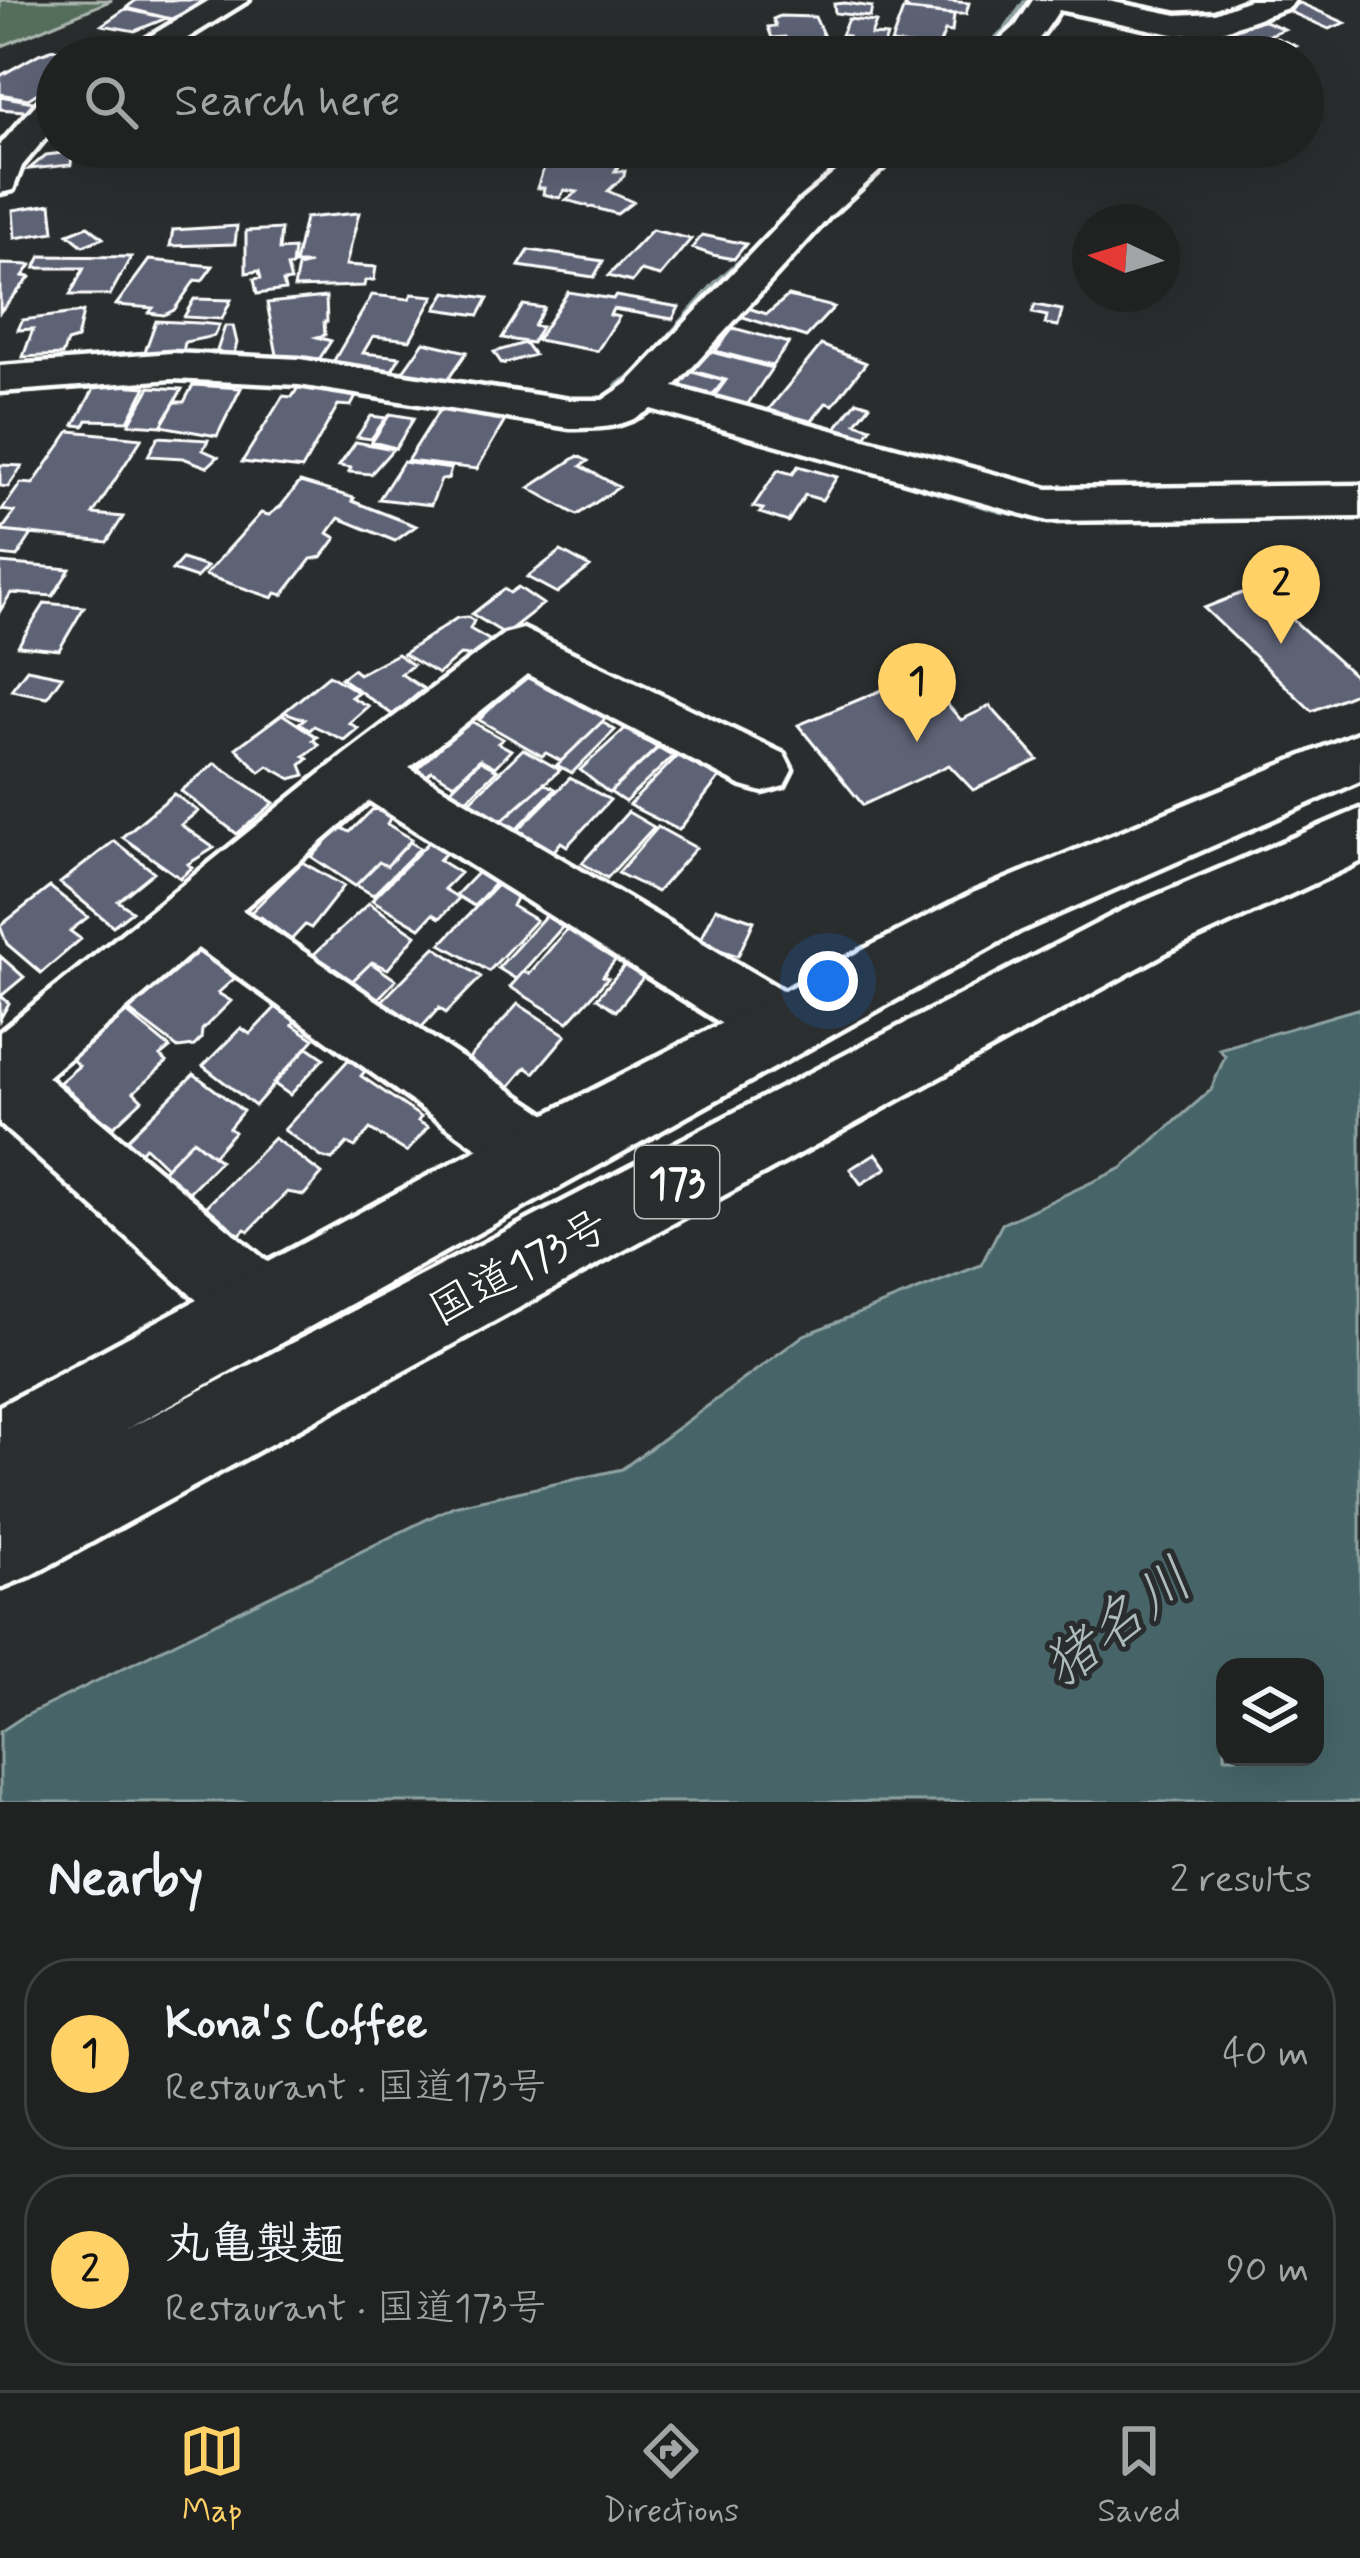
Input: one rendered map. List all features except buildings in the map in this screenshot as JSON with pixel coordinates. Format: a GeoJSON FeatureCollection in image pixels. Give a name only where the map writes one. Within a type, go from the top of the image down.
{"type":"FeatureCollection","features":[{"type":"Feature","properties":{"kind":"highway","name":"国道173号"},"geometry":{"type":"LineString","coordinates":[[0,1454],[996,912],[1360,755]]}},
{"type":"Feature","properties":{"kind":"highway","name":"国道173号"},"geometry":{"type":"LineString","coordinates":[[0,1543],[1145,931],[1360,834]]}},
{"type":"Feature","properties":{"kind":"street"},"geometry":{"type":"LineString","coordinates":[[170,36],[233,0]]}},
{"type":"Feature","properties":{"kind":"street"},"geometry":{"type":"LineString","coordinates":[[1024,36],[1053,0],[1178,25],[1219,22],[1279,0]]}},
{"type":"Feature","properties":{"kind":"street"},"geometry":{"type":"LineString","coordinates":[[0,182],[4,164],[36,126]]}},
{"type":"Feature","properties":{"kind":"street"},"geometry":{"type":"LineString","coordinates":[[0,380],[172,366],[299,371],[570,414],[613,414],[644,393],[815,208],[863,168]]}},
{"type":"Feature","properties":{"kind":"street"},"geometry":{"type":"LineString","coordinates":[[644,393],[1048,505],[1360,501]]}},
{"type":"Feature","properties":{"kind":"street"},"geometry":{"type":"LineString","coordinates":[[263,1308],[0,1077],[366,770],[523,648],[763,770]]}},
{"type":"Feature","properties":{"kind":"street"},"geometry":{"type":"LineString","coordinates":[[366,770],[783,1026]]}},
{"type":"Feature","properties":{"kind":"street"},"geometry":{"type":"LineString","coordinates":[[196,912],[544,1154]]}},
{"type":"Feature","properties":{"kind":"green space"},"geometry":{"type":"Polygon","coordinates":[[[0,0],[112,0],[0,47],[0,0]]]}},
{"type":"Feature","properties":{"kind":"water","name":"猪名川"},"geometry":{"type":"Polygon","coordinates":[[[1360,1008],[1360,1802],[0,1802],[0,1732],[21,1718],[454,1506],[622,1469],[804,1335],[981,1265],[1002,1224],[1122,1168],[1211,1090],[1225,1056],[1219,1049],[1360,1008]]]}},
{"type":"Feature","properties":{"kind":"waterway"},"geometry":{"type":"LineString","coordinates":[[1000,36],[1027,0]]}},
{"type":"Feature","properties":{"kind":"waterway"},"geometry":{"type":"LineString","coordinates":[[637,396],[618,387],[639,373],[717,284],[767,239]]}},
{"type":"Feature","properties":{"kind":"waterway"},"geometry":{"type":"LineString","coordinates":[[665,410],[1006,511],[1044,517]]}},
{"type":"Feature","properties":{"kind":"place","name":"丸亀製麺"},"geometry":{"type":"Point","coordinates":[1281,644]}},
{"type":"Feature","properties":{"kind":"place","name":"Kona's Coffee"},"geometry":{"type":"Point","coordinates":[917,742]}}]}
